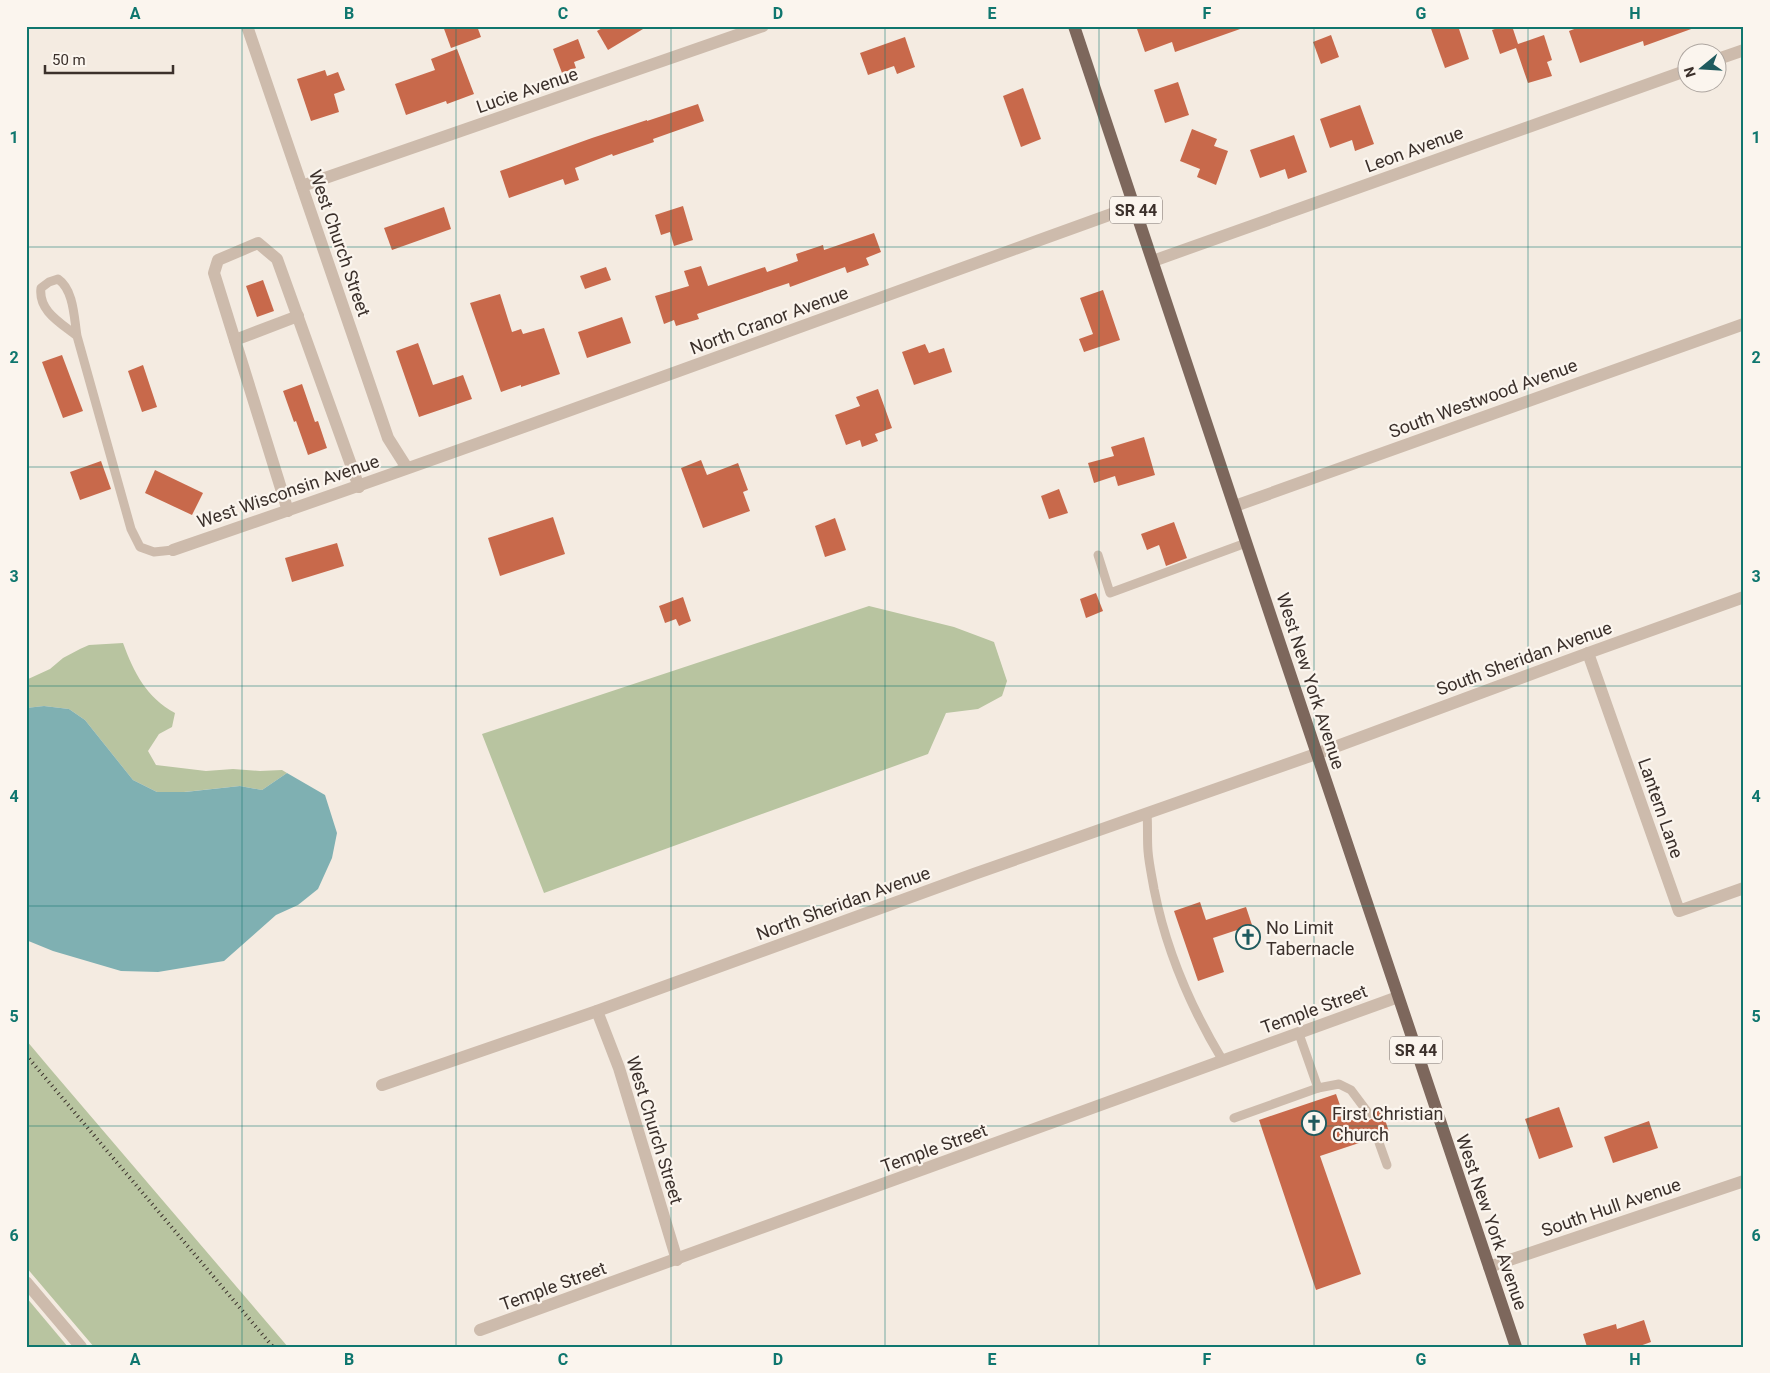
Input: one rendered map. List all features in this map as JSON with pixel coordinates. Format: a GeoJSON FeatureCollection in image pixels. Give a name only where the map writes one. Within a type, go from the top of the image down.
{"type":"FeatureCollection","features":[{"type":"Feature","properties":{"kind":"main road","name":"West New York Avenue"},"geometry":{"type":"LineString","coordinates":[[1074,26],[1316,754],[1516,1347]]}},
{"type":"Feature","properties":{"kind":"street","name":"West Church Street"},"geometry":{"type":"LineString","coordinates":[[247,26],[388,438],[411,466]]}},
{"type":"Feature","properties":{"kind":"street","name":"Lucie Avenue"},"geometry":{"type":"LineString","coordinates":[[302,186],[763,26]]}},
{"type":"Feature","properties":{"kind":"street"},"geometry":{"type":"LineString","coordinates":[[1728,56],[1744,50]]}},
{"type":"Feature","properties":{"kind":"street","name":"Leon Avenue"},"geometry":{"type":"LineString","coordinates":[[1152,261],[1678,74]]}},
{"type":"Feature","properties":{"kind":"street","name":"North Cranor Avenue"},"geometry":{"type":"LineString","coordinates":[[411,466],[520,429],[1134,206]]}},
{"type":"Feature","properties":{"kind":"street"},"geometry":{"type":"LineString","coordinates":[[288,511],[214,273],[218,260],[258,243],[277,259],[359,486]]}},
{"type":"Feature","properties":{"kind":"street"},"geometry":{"type":"LineString","coordinates":[[235,340],[298,316]]}},
{"type":"Feature","properties":{"kind":"street","name":"South Westwood Avenue"},"geometry":{"type":"LineString","coordinates":[[1235,506],[1744,324]]}},
{"type":"Feature","properties":{"kind":"street","name":"West Wisconsin Avenue"},"geometry":{"type":"LineString","coordinates":[[173,550],[359,486],[411,466]]}},
{"type":"Feature","properties":{"kind":"street","name":"South Sheridan Avenue"},"geometry":{"type":"LineString","coordinates":[[1316,754],[1744,597]]}},
{"type":"Feature","properties":{"kind":"street","name":"Lantern Lane"},"geometry":{"type":"LineString","coordinates":[[1588,653],[1679,911],[1744,888]]}},
{"type":"Feature","properties":{"kind":"street","name":"North Sheridan Avenue"},"geometry":{"type":"LineString","coordinates":[[382,1084],[597,1010],[1316,754]]}},
{"type":"Feature","properties":{"kind":"street","name":"Temple Street"},"geometry":{"type":"LineString","coordinates":[[480,1330],[1398,997]]}},
{"type":"Feature","properties":{"kind":"street","name":"West Church Street"},"geometry":{"type":"LineString","coordinates":[[597,1010],[618,1068],[677,1260]]}},
{"type":"Feature","properties":{"kind":"street","name":"South Hull Avenue"},"geometry":{"type":"LineString","coordinates":[[1489,1267],[1744,1181]]}},
{"type":"Feature","properties":{"kind":"street"},"geometry":{"type":"LineString","coordinates":[[26,1282],[81,1347]]}},
{"type":"Feature","properties":{"kind":"lane"},"geometry":{"type":"LineString","coordinates":[[77,336],[44,307],[40,297],[41,288],[49,282],[58,279],[64,284],[69,294],[77,336],[131,529],[140,547],[154,552],[173,550]]}},
{"type":"Feature","properties":{"kind":"lane"},"geometry":{"type":"LineString","coordinates":[[1098,555],[1110,593],[1246,543]]}},
{"type":"Feature","properties":{"kind":"lane"},"geometry":{"type":"LineString","coordinates":[[1147,813],[1148,852],[1158,911],[1180,976],[1204,1030],[1223,1061]]}},
{"type":"Feature","properties":{"kind":"lane"},"geometry":{"type":"LineString","coordinates":[[1299,1034],[1318,1088]]}},
{"type":"Feature","properties":{"kind":"lane"},"geometry":{"type":"LineString","coordinates":[[1234,1118],[1318,1088],[1339,1084],[1351,1090],[1370,1114]]}},
{"type":"Feature","properties":{"kind":"lane"},"geometry":{"type":"LineString","coordinates":[[1377,1137],[1387,1166]]}},
{"type":"Feature","properties":{"kind":"green space"},"geometry":{"type":"Polygon","coordinates":[[[869,606],[954,627],[994,642],[1007,681],[1002,696],[978,709],[946,713],[928,754],[544,893],[482,734],[869,606]]]}},
{"type":"Feature","properties":{"kind":"green space"},"geometry":{"type":"Polygon","coordinates":[[[123,643],[142,683],[156,700],[175,713],[172,727],[159,734],[148,751],[156,765],[206,771],[233,769],[282,770],[287,773],[262,790],[240,786],[184,792],[157,792],[133,780],[85,720],[69,709],[44,706],[26,708],[26,680],[50,669],[63,658],[89,645],[123,643]]]}},
{"type":"Feature","properties":{"kind":"green space"},"geometry":{"type":"Polygon","coordinates":[[[26,1040],[288,1347],[94,1347],[26,1267],[26,1040]]]}},
{"type":"Feature","properties":{"kind":"green space"},"geometry":{"type":"Polygon","coordinates":[[[26,1297],[68,1347],[26,1347],[26,1297]]]}},
{"type":"Feature","properties":{"kind":"water"},"geometry":{"type":"Polygon","coordinates":[[[44,706],[69,709],[85,720],[133,780],[157,792],[185,792],[240,786],[262,790],[287,773],[325,795],[337,833],[332,858],[318,889],[298,905],[276,915],[224,961],[158,972],[121,971],[53,951],[26,940],[26,708],[44,706]]]}},
{"type":"Feature","properties":{"kind":"building"},"geometry":{"type":"Polygon","coordinates":[[[443,26],[477,26],[481,37],[451,48],[443,26]]]}},
{"type":"Feature","properties":{"kind":"building"},"geometry":{"type":"Polygon","coordinates":[[[606,26],[648,26],[608,50],[597,31],[606,26]]]}},
{"type":"Feature","properties":{"kind":"building"},"geometry":{"type":"Polygon","coordinates":[[[1145,26],[1242,26],[1243,28],[1175,52],[1172,42],[1145,52],[1137,29],[1145,26]]]}},
{"type":"Feature","properties":{"kind":"building"},"geometry":{"type":"Polygon","coordinates":[[[1430,26],[1458,26],[1469,59],[1445,68],[1430,26]]]}},
{"type":"Feature","properties":{"kind":"building"},"geometry":{"type":"Polygon","coordinates":[[[1503,26],[1512,26],[1518,44],[1544,35],[1552,60],[1547,62],[1552,76],[1528,83],[1516,48],[1500,54],[1492,30],[1503,26]]]}},
{"type":"Feature","properties":{"kind":"building"},"geometry":{"type":"Polygon","coordinates":[[[1582,26],[1694,26],[1694,28],[1644,46],[1643,41],[1580,63],[1569,31],[1582,26]]]}},
{"type":"Feature","properties":{"kind":"building"},"geometry":{"type":"Polygon","coordinates":[[[1331,35],[1339,57],[1321,64],[1313,42],[1331,35]]]}},
{"type":"Feature","properties":{"kind":"building"},"geometry":{"type":"Polygon","coordinates":[[[905,37],[915,67],[897,74],[894,66],[868,75],[860,53],[905,37]]]}},
{"type":"Feature","properties":{"kind":"building"},"geometry":{"type":"Polygon","coordinates":[[[578,39],[585,58],[574,62],[576,68],[562,73],[553,49],[578,39]]]}},
{"type":"Feature","properties":{"kind":"building"},"geometry":{"type":"Polygon","coordinates":[[[457,49],[474,94],[447,104],[446,101],[406,115],[395,84],[435,70],[431,59],[457,49]]]}},
{"type":"Feature","properties":{"kind":"building"},"geometry":{"type":"Polygon","coordinates":[[[325,70],[327,76],[338,72],[345,90],[334,94],[339,112],[311,121],[297,79],[325,70]]]}},
{"type":"Feature","properties":{"kind":"building"},"geometry":{"type":"Polygon","coordinates":[[[1178,82],[1189,115],[1165,123],[1154,90],[1178,82]]]}},
{"type":"Feature","properties":{"kind":"building"},"geometry":{"type":"Polygon","coordinates":[[[1023,88],[1041,139],[1021,147],[1003,96],[1023,88]]]}},
{"type":"Feature","properties":{"kind":"building"},"geometry":{"type":"Polygon","coordinates":[[[698,104],[704,121],[653,139],[654,142],[613,156],[612,154],[575,168],[579,180],[565,185],[563,179],[509,198],[500,171],[592,138],[698,104]]]}},
{"type":"Feature","properties":{"kind":"building"},"geometry":{"type":"Polygon","coordinates":[[[1360,105],[1374,144],[1355,151],[1352,140],[1330,148],[1320,119],[1360,105]]]}},
{"type":"Feature","properties":{"kind":"building"},"geometry":{"type":"Polygon","coordinates":[[[1192,129],[1217,139],[1214,146],[1228,151],[1216,185],[1197,177],[1200,169],[1180,161],[1192,129]]]}},
{"type":"Feature","properties":{"kind":"building"},"geometry":{"type":"Polygon","coordinates":[[[1294,135],[1307,172],[1288,179],[1285,169],[1260,178],[1250,150],[1294,135]]]}},
{"type":"Feature","properties":{"kind":"building"},"geometry":{"type":"Polygon","coordinates":[[[683,206],[693,240],[674,246],[670,232],[661,235],[655,215],[683,206]]]}},
{"type":"Feature","properties":{"kind":"building"},"geometry":{"type":"Polygon","coordinates":[[[444,207],[451,229],[392,250],[384,228],[444,207]]]}},
{"type":"Feature","properties":{"kind":"building"},"geometry":{"type":"Polygon","coordinates":[[[874,233],[881,252],[866,258],[869,265],[847,273],[845,267],[790,287],[789,283],[697,314],[699,319],[676,326],[674,320],[664,324],[655,296],[689,286],[684,271],[701,266],[708,286],[765,267],[767,272],[798,261],[796,254],[823,245],[824,250],[874,233]]]}},
{"type":"Feature","properties":{"kind":"building"},"geometry":{"type":"Polygon","coordinates":[[[606,267],[611,280],[585,289],[580,276],[606,267]]]}},
{"type":"Feature","properties":{"kind":"building"},"geometry":{"type":"Polygon","coordinates":[[[263,280],[274,311],[257,317],[246,286],[263,280]]]}},
{"type":"Feature","properties":{"kind":"building"},"geometry":{"type":"Polygon","coordinates":[[[1103,290],[1120,340],[1084,352],[1079,339],[1093,334],[1080,298],[1103,290]]]}},
{"type":"Feature","properties":{"kind":"building"},"geometry":{"type":"Polygon","coordinates":[[[500,294],[512,332],[521,329],[523,334],[544,328],[560,374],[501,392],[470,303],[500,294]]]}},
{"type":"Feature","properties":{"kind":"building"},"geometry":{"type":"Polygon","coordinates":[[[622,317],[631,343],[587,358],[578,332],[622,317]]]}},
{"type":"Feature","properties":{"kind":"building"},"geometry":{"type":"Polygon","coordinates":[[[418,343],[433,385],[463,375],[472,399],[419,417],[396,351],[418,343]]]}},
{"type":"Feature","properties":{"kind":"building"},"geometry":{"type":"Polygon","coordinates":[[[925,344],[929,353],[944,348],[952,372],[914,385],[902,352],[925,344]]]}},
{"type":"Feature","properties":{"kind":"building"},"geometry":{"type":"Polygon","coordinates":[[[62,355],[83,411],[63,418],[42,362],[62,355]]]}},
{"type":"Feature","properties":{"kind":"building"},"geometry":{"type":"Polygon","coordinates":[[[143,365],[157,407],[142,412],[128,371],[143,365]]]}},
{"type":"Feature","properties":{"kind":"building"},"geometry":{"type":"Polygon","coordinates":[[[302,384],[315,422],[318,421],[327,448],[308,455],[283,391],[302,384]]]}},
{"type":"Feature","properties":{"kind":"building"},"geometry":{"type":"Polygon","coordinates":[[[878,389],[892,428],[875,434],[878,441],[862,447],[860,440],[846,445],[835,415],[860,406],[856,397],[878,389]]]}},
{"type":"Feature","properties":{"kind":"building"},"geometry":{"type":"Polygon","coordinates":[[[1144,437],[1155,475],[1118,486],[1115,476],[1094,483],[1088,463],[1114,456],[1111,447],[1144,437]]]}},
{"type":"Feature","properties":{"kind":"building"},"geometry":{"type":"Polygon","coordinates":[[[701,460],[707,475],[738,463],[748,490],[743,492],[750,511],[703,528],[681,468],[701,460]]]}},
{"type":"Feature","properties":{"kind":"building"},"geometry":{"type":"Polygon","coordinates":[[[101,461],[111,489],[80,500],[70,472],[101,461]]]}},
{"type":"Feature","properties":{"kind":"building"},"geometry":{"type":"Polygon","coordinates":[[[155,470],[203,493],[192,515],[145,493],[155,470]]]}},
{"type":"Feature","properties":{"kind":"building"},"geometry":{"type":"Polygon","coordinates":[[[1059,489],[1068,513],[1049,519],[1041,496],[1059,489]]]}},
{"type":"Feature","properties":{"kind":"building"},"geometry":{"type":"Polygon","coordinates":[[[553,517],[565,554],[500,576],[488,538],[553,517]]]}},
{"type":"Feature","properties":{"kind":"building"},"geometry":{"type":"Polygon","coordinates":[[[835,518],[846,550],[825,557],[815,526],[835,518]]]}},
{"type":"Feature","properties":{"kind":"building"},"geometry":{"type":"Polygon","coordinates":[[[1174,522],[1187,558],[1166,566],[1159,545],[1147,550],[1141,534],[1174,522]]]}},
{"type":"Feature","properties":{"kind":"building"},"geometry":{"type":"Polygon","coordinates":[[[337,543],[344,566],[292,582],[285,558],[337,543]]]}},
{"type":"Feature","properties":{"kind":"building"},"geometry":{"type":"Polygon","coordinates":[[[1096,593],[1103,611],[1086,618],[1080,599],[1096,593]]]}},
{"type":"Feature","properties":{"kind":"building"},"geometry":{"type":"Polygon","coordinates":[[[683,597],[691,621],[679,626],[676,619],[665,623],[659,606],[683,597]]]}},
{"type":"Feature","properties":{"kind":"building"},"geometry":{"type":"Polygon","coordinates":[[[1200,902],[1206,920],[1246,907],[1252,925],[1213,938],[1224,972],[1198,981],[1174,911],[1200,902]]]}},
{"type":"Feature","properties":{"kind":"building"},"geometry":{"type":"Polygon","coordinates":[[[1336,1094],[1346,1122],[1363,1116],[1366,1120],[1370,1120],[1374,1117],[1375,1112],[1382,1110],[1389,1132],[1383,1135],[1381,1132],[1375,1131],[1372,1133],[1371,1139],[1320,1156],[1361,1274],[1316,1290],[1259,1120],[1336,1094]]]}},
{"type":"Feature","properties":{"kind":"building"},"geometry":{"type":"Polygon","coordinates":[[[1559,1107],[1573,1147],[1539,1159],[1525,1119],[1559,1107]]]}},
{"type":"Feature","properties":{"kind":"building"},"geometry":{"type":"Polygon","coordinates":[[[1649,1121],[1658,1148],[1613,1163],[1604,1137],[1649,1121]]]}},
{"type":"Feature","properties":{"kind":"building"},"geometry":{"type":"Polygon","coordinates":[[[1644,1320],[1651,1342],[1637,1347],[1587,1347],[1583,1334],[1616,1324],[1617,1329],[1644,1320]]]}},
{"type":"Feature","properties":{"kind":"railway"},"geometry":{"type":"LineString","coordinates":[[26,1055],[273,1347]]}},
{"type":"Feature","properties":{"kind":"place","name":"No Limit Tabernacle"},"geometry":{"type":"Point","coordinates":[1248,937]}},
{"type":"Feature","properties":{"kind":"place","name":"First Christian Church"},"geometry":{"type":"Point","coordinates":[1314,1123]}}]}
